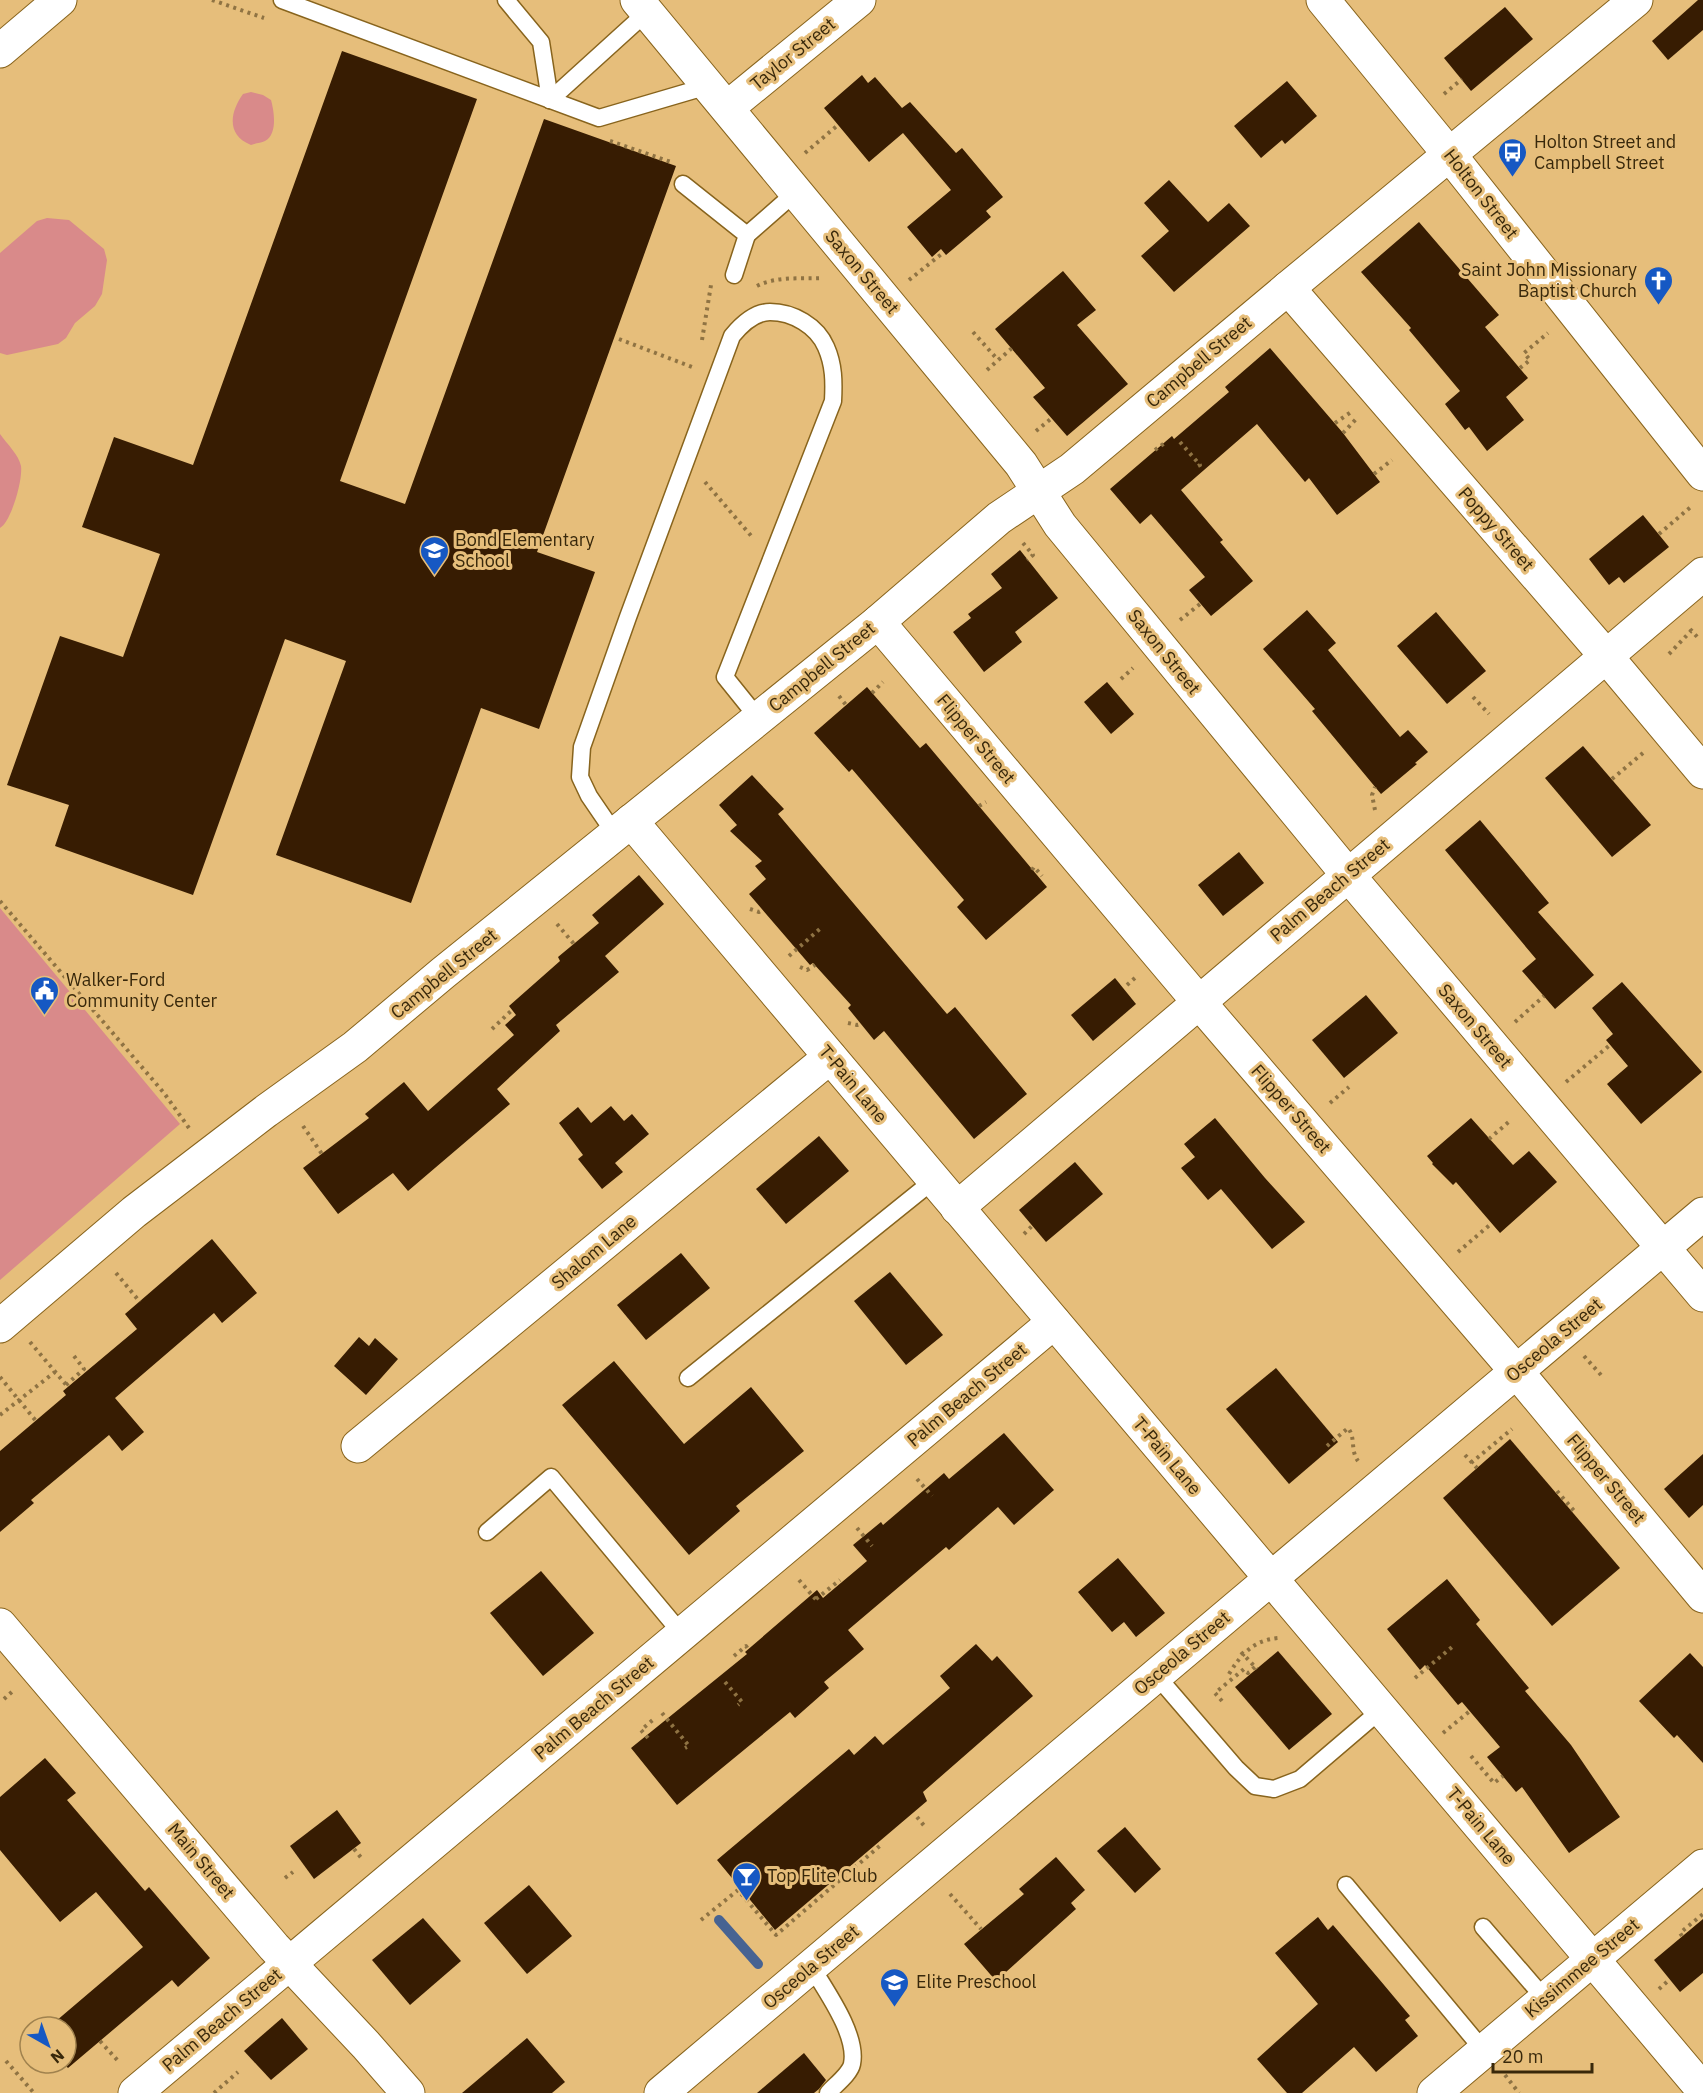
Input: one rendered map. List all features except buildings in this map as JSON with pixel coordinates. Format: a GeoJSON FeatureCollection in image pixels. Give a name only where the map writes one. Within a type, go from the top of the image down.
{"type":"FeatureCollection","features":[{"type":"Feature","properties":{"kind":"street"},"geometry":{"type":"LineString","coordinates":[[2,44],[60,0]]}},
{"type":"Feature","properties":{"kind":"street","name":"Taylor Street"},"geometry":{"type":"LineString","coordinates":[[717,97],[859,0]]}},
{"type":"Feature","properties":{"kind":"street","name":"Holton Street"},"geometry":{"type":"LineString","coordinates":[[1323,0],[1574,312],[1699,489]]}},
{"type":"Feature","properties":{"kind":"street","name":"Campbell Street"},"geometry":{"type":"LineString","coordinates":[[0,1326],[134,1212],[266,1111],[348,1052],[878,622],[999,518],[1072,470],[1636,0]]}},
{"type":"Feature","properties":{"kind":"street","name":"Saxon Street"},"geometry":{"type":"LineString","coordinates":[[642,6],[1021,464],[1067,534],[1348,875],[1703,1295]]}},
{"type":"Feature","properties":{"kind":"street","name":"Poppy Street"},"geometry":{"type":"LineString","coordinates":[[1288,288],[1606,656],[1703,772]]}},
{"type":"Feature","properties":{"kind":"street","name":"Palm Beach Street"},"geometry":{"type":"LineString","coordinates":[[957,1208],[1703,574]]}},
{"type":"Feature","properties":{"kind":"street","name":"Flipper Street"},"geometry":{"type":"LineString","coordinates":[[878,622],[1198,1001],[1517,1372],[1703,1596]]}},
{"type":"Feature","properties":{"kind":"street","name":"T-Pain Lane"},"geometry":{"type":"LineString","coordinates":[[623,828],[830,1057],[1703,2090]]}},
{"type":"Feature","properties":{"kind":"street","name":"Shalom Lane"},"geometry":{"type":"LineString","coordinates":[[358,1446],[830,1057]]}},
{"type":"Feature","properties":{"kind":"street","name":"Osceola Street"},"geometry":{"type":"LineString","coordinates":[[661,2093],[1703,1214]]}},
{"type":"Feature","properties":{"kind":"street","name":"Palm Beach Street"},"geometry":{"type":"LineString","coordinates":[[135,2093],[1054,1322]]}},
{"type":"Feature","properties":{"kind":"street","name":"Main Street"},"geometry":{"type":"LineString","coordinates":[[0,1625],[289,1964],[408,2093]]}},
{"type":"Feature","properties":{"kind":"street","name":"Kissimmee Street"},"geometry":{"type":"LineString","coordinates":[[1434,2093],[1703,1866]]}},
{"type":"Feature","properties":{"kind":"lane"},"geometry":{"type":"LineString","coordinates":[[282,0],[600,118],[717,97]]}},
{"type":"Feature","properties":{"kind":"lane"},"geometry":{"type":"LineString","coordinates":[[506,0],[541,42],[550,100]]}},
{"type":"Feature","properties":{"kind":"lane"},"geometry":{"type":"LineString","coordinates":[[550,100],[642,6]]}},
{"type":"Feature","properties":{"kind":"lane"},"geometry":{"type":"LineString","coordinates":[[683,184],[747,235]]}},
{"type":"Feature","properties":{"kind":"lane"},"geometry":{"type":"LineString","coordinates":[[734,275],[747,235],[796,192]]}},
{"type":"Feature","properties":{"kind":"lane"},"geometry":{"type":"LineString","coordinates":[[623,828],[589,796],[580,777],[582,747],[622,632],[732,336],[742,323],[768,312],[795,317],[816,330],[826,345],[835,378],[833,401],[725,677],[758,718]]}},
{"type":"Feature","properties":{"kind":"lane"},"geometry":{"type":"LineString","coordinates":[[688,1378],[934,1180]]}},
{"type":"Feature","properties":{"kind":"lane"},"geometry":{"type":"LineString","coordinates":[[487,1532],[551,1477],[682,1634]]}},
{"type":"Feature","properties":{"kind":"lane"},"geometry":{"type":"LineString","coordinates":[[1156,1675],[1236,1768],[1256,1786],[1274,1789],[1300,1779],[1382,1709]]}},
{"type":"Feature","properties":{"kind":"lane"},"geometry":{"type":"LineString","coordinates":[[1346,1885],[1484,2051]]}},
{"type":"Feature","properties":{"kind":"lane"},"geometry":{"type":"LineString","coordinates":[[1483,1927],[1545,1999]]}},
{"type":"Feature","properties":{"kind":"lane"},"geometry":{"type":"LineString","coordinates":[[811,1966],[841,2017],[853,2049],[852,2067],[828,2093]]}},
{"type":"Feature","properties":{"kind":"path"},"geometry":{"type":"LineString","coordinates":[[1443,95],[1462,80]]}},
{"type":"Feature","properties":{"kind":"path"},"geometry":{"type":"LineString","coordinates":[[804,154],[838,125]]}},
{"type":"Feature","properties":{"kind":"path"},"geometry":{"type":"LineString","coordinates":[[909,280],[944,252]]}},
{"type":"Feature","properties":{"kind":"path"},"geometry":{"type":"LineString","coordinates":[[698,349],[702,340],[711,284]]}},
{"type":"Feature","properties":{"kind":"path"},"geometry":{"type":"LineString","coordinates":[[1520,368],[1530,360],[1524,353],[1574,312]]}},
{"type":"Feature","properties":{"kind":"path"},"geometry":{"type":"LineString","coordinates":[[973,332],[998,360]]}},
{"type":"Feature","properties":{"kind":"path"},"geometry":{"type":"LineString","coordinates":[[619,339],[692,367]]}},
{"type":"Feature","properties":{"kind":"path"},"geometry":{"type":"LineString","coordinates":[[984,372],[1012,348]]}},
{"type":"Feature","properties":{"kind":"path"},"geometry":{"type":"LineString","coordinates":[[688,377],[695,358]]}},
{"type":"Feature","properties":{"kind":"path"},"geometry":{"type":"LineString","coordinates":[[1034,433],[1052,418]]}},
{"type":"Feature","properties":{"kind":"path"},"geometry":{"type":"LineString","coordinates":[[1155,450],[1166,442]]}},
{"type":"Feature","properties":{"kind":"path"},"geometry":{"type":"LineString","coordinates":[[1180,442],[1200,465],[1198,466]]}},
{"type":"Feature","properties":{"kind":"path"},"geometry":{"type":"LineString","coordinates":[[701,477],[771,559]]}},
{"type":"Feature","properties":{"kind":"path"},"geometry":{"type":"LineString","coordinates":[[1659,534],[1699,489]]}},
{"type":"Feature","properties":{"kind":"path"},"geometry":{"type":"LineString","coordinates":[[1013,540],[1022,543],[1035,554],[1027,560]]}},
{"type":"Feature","properties":{"kind":"path"},"geometry":{"type":"LineString","coordinates":[[1176,624],[1200,604]]}},
{"type":"Feature","properties":{"kind":"path"},"geometry":{"type":"LineString","coordinates":[[1669,654],[1691,631]]}},
{"type":"Feature","properties":{"kind":"path"},"geometry":{"type":"LineString","coordinates":[[872,693],[884,683],[877,674]]}},
{"type":"Feature","properties":{"kind":"path"},"geometry":{"type":"LineString","coordinates":[[1612,779],[1669,731]]}},
{"type":"Feature","properties":{"kind":"path"},"geometry":{"type":"LineString","coordinates":[[1032,870],[1034,867],[1042,876]]}},
{"type":"Feature","properties":{"kind":"path"},"geometry":{"type":"LineString","coordinates":[[0,901],[164,1093],[193,1134]]}},
{"type":"Feature","properties":{"kind":"path"},"geometry":{"type":"LineString","coordinates":[[815,965],[810,969],[803,969],[789,956],[821,928],[822,930]]}},
{"type":"Feature","properties":{"kind":"path"},"geometry":{"type":"LineString","coordinates":[[1127,985],[1131,981]]}},
{"type":"Feature","properties":{"kind":"path"},"geometry":{"type":"LineString","coordinates":[[1515,1022],[1544,996]]}},
{"type":"Feature","properties":{"kind":"path"},"geometry":{"type":"LineString","coordinates":[[492,1029],[512,1011]]}},
{"type":"Feature","properties":{"kind":"path"},"geometry":{"type":"LineString","coordinates":[[1566,1082],[1610,1045]]}},
{"type":"Feature","properties":{"kind":"path"},"geometry":{"type":"LineString","coordinates":[[1322,1109],[1349,1087]]}},
{"type":"Feature","properties":{"kind":"path"},"geometry":{"type":"LineString","coordinates":[[1451,1259],[1492,1223]]}},
{"type":"Feature","properties":{"kind":"path"},"geometry":{"type":"LineString","coordinates":[[116,1273],[140,1302]]}},
{"type":"Feature","properties":{"kind":"path"},"geometry":{"type":"LineString","coordinates":[[1580,1351],[1601,1375]]}},
{"type":"Feature","properties":{"kind":"path"},"geometry":{"type":"LineString","coordinates":[[39,1353],[67,1386],[84,1369],[74,1356]]}},
{"type":"Feature","properties":{"kind":"path"},"geometry":{"type":"LineString","coordinates":[[0,1415],[55,1372]]}},
{"type":"Feature","properties":{"kind":"path"},"geometry":{"type":"LineString","coordinates":[[0,1377],[36,1421]]}},
{"type":"Feature","properties":{"kind":"path"},"geometry":{"type":"LineString","coordinates":[[1327,1446],[1348,1428]]}},
{"type":"Feature","properties":{"kind":"path"},"geometry":{"type":"LineString","coordinates":[[1471,1463],[1512,1429]]}},
{"type":"Feature","properties":{"kind":"path"},"geometry":{"type":"LineString","coordinates":[[1462,1452],[1477,1468]]}},
{"type":"Feature","properties":{"kind":"path"},"geometry":{"type":"LineString","coordinates":[[1557,1491],[1574,1513]]}},
{"type":"Feature","properties":{"kind":"path"},"geometry":{"type":"LineString","coordinates":[[816,1599],[840,1580]]}},
{"type":"Feature","properties":{"kind":"path"},"geometry":{"type":"LineString","coordinates":[[1230,1674],[1252,1645],[1283,1638]]}},
{"type":"Feature","properties":{"kind":"path"},"geometry":{"type":"LineString","coordinates":[[1414,1678],[1452,1647],[1450,1645]]}},
{"type":"Feature","properties":{"kind":"path"},"geometry":{"type":"LineString","coordinates":[[734,1656],[746,1646],[748,1649]]}},
{"type":"Feature","properties":{"kind":"path"},"geometry":{"type":"LineString","coordinates":[[1222,1701],[1215,1693],[1244,1669],[1248,1673],[1256,1668],[1239,1649]]}},
{"type":"Feature","properties":{"kind":"path"},"geometry":{"type":"LineString","coordinates":[[725,1682],[742,1702],[738,1705]]}},
{"type":"Feature","properties":{"kind":"path"},"geometry":{"type":"LineString","coordinates":[[662,1713],[689,1746],[685,1748]]}},
{"type":"Feature","properties":{"kind":"path"},"geometry":{"type":"LineString","coordinates":[[648,1738],[640,1730],[654,1719]]}},
{"type":"Feature","properties":{"kind":"path"},"geometry":{"type":"LineString","coordinates":[[1471,1756],[1494,1784],[1503,1776]]}},
{"type":"Feature","properties":{"kind":"path"},"geometry":{"type":"LineString","coordinates":[[916,1817],[923,1824]]}},
{"type":"Feature","properties":{"kind":"path"},"geometry":{"type":"LineString","coordinates":[[701,1920],[738,1890],[776,1935],[882,1844]]}},
{"type":"Feature","properties":{"kind":"path"},"geometry":{"type":"LineString","coordinates":[[285,1878],[293,1872]]}},
{"type":"Feature","properties":{"kind":"path"},"geometry":{"type":"LineString","coordinates":[[944,1888],[981,1929]]}},
{"type":"Feature","properties":{"kind":"path"},"geometry":{"type":"LineString","coordinates":[[1682,1936],[1680,1933],[1703,1914]]}},
{"type":"Feature","properties":{"kind":"path"},"geometry":{"type":"LineString","coordinates":[[100,2041],[121,2064]]}},
{"type":"Feature","properties":{"kind":"path"},"geometry":{"type":"LineString","coordinates":[[6,2061],[34,2093]]}},
{"type":"Feature","properties":{"kind":"path"},"geometry":{"type":"LineString","coordinates":[[214,2093],[238,2072]]}},
{"type":"Feature","properties":{"kind":"shaded area"},"geometry":{"type":"Polygon","coordinates":[[[251,92],[271,100],[274,122],[269,138],[251,145],[237,135],[233,115],[243,94],[251,92]]]}},
{"type":"Feature","properties":{"kind":"shaded area"},"geometry":{"type":"Polygon","coordinates":[[[47,218],[69,220],[104,249],[107,260],[102,294],[95,306],[75,323],[66,338],[58,344],[7,355],[0,353],[0,253],[37,221],[47,218]]]}},
{"type":"Feature","properties":{"kind":"shaded area"},"geometry":{"type":"Polygon","coordinates":[[[0,434],[18,458],[21,472],[12,509],[0,528],[0,434]]]}},
{"type":"Feature","properties":{"kind":"shaded area","name":"Walker-Ford Community Center"},"geometry":{"type":"Polygon","coordinates":[[[0,908],[180,1124],[0,1280],[0,908]]]}},
{"type":"Feature","properties":{"kind":"waterway"},"geometry":{"type":"LineString","coordinates":[[719,1920],[758,1964]]}},
{"type":"Feature","properties":{"kind":"place","name":"Holton Street and Campbell Street"},"geometry":{"type":"Point","coordinates":[1513,178]}},
{"type":"Feature","properties":{"kind":"place","name":"Saint John Missionary Baptist Church"},"geometry":{"type":"Point","coordinates":[1658,306]}},
{"type":"Feature","properties":{"kind":"place","name":"Bond Elementary School"},"geometry":{"type":"Point","coordinates":[434,576]}},
{"type":"Feature","properties":{"kind":"place","name":"Walker-Ford Community Center"},"geometry":{"type":"Point","coordinates":[45,1016]}},
{"type":"Feature","properties":{"kind":"place","name":"Top Flite Club"},"geometry":{"type":"Point","coordinates":[746,1902]}},
{"type":"Feature","properties":{"kind":"place","name":"Elite Preschool"},"geometry":{"type":"Point","coordinates":[895,2008]}}]}
